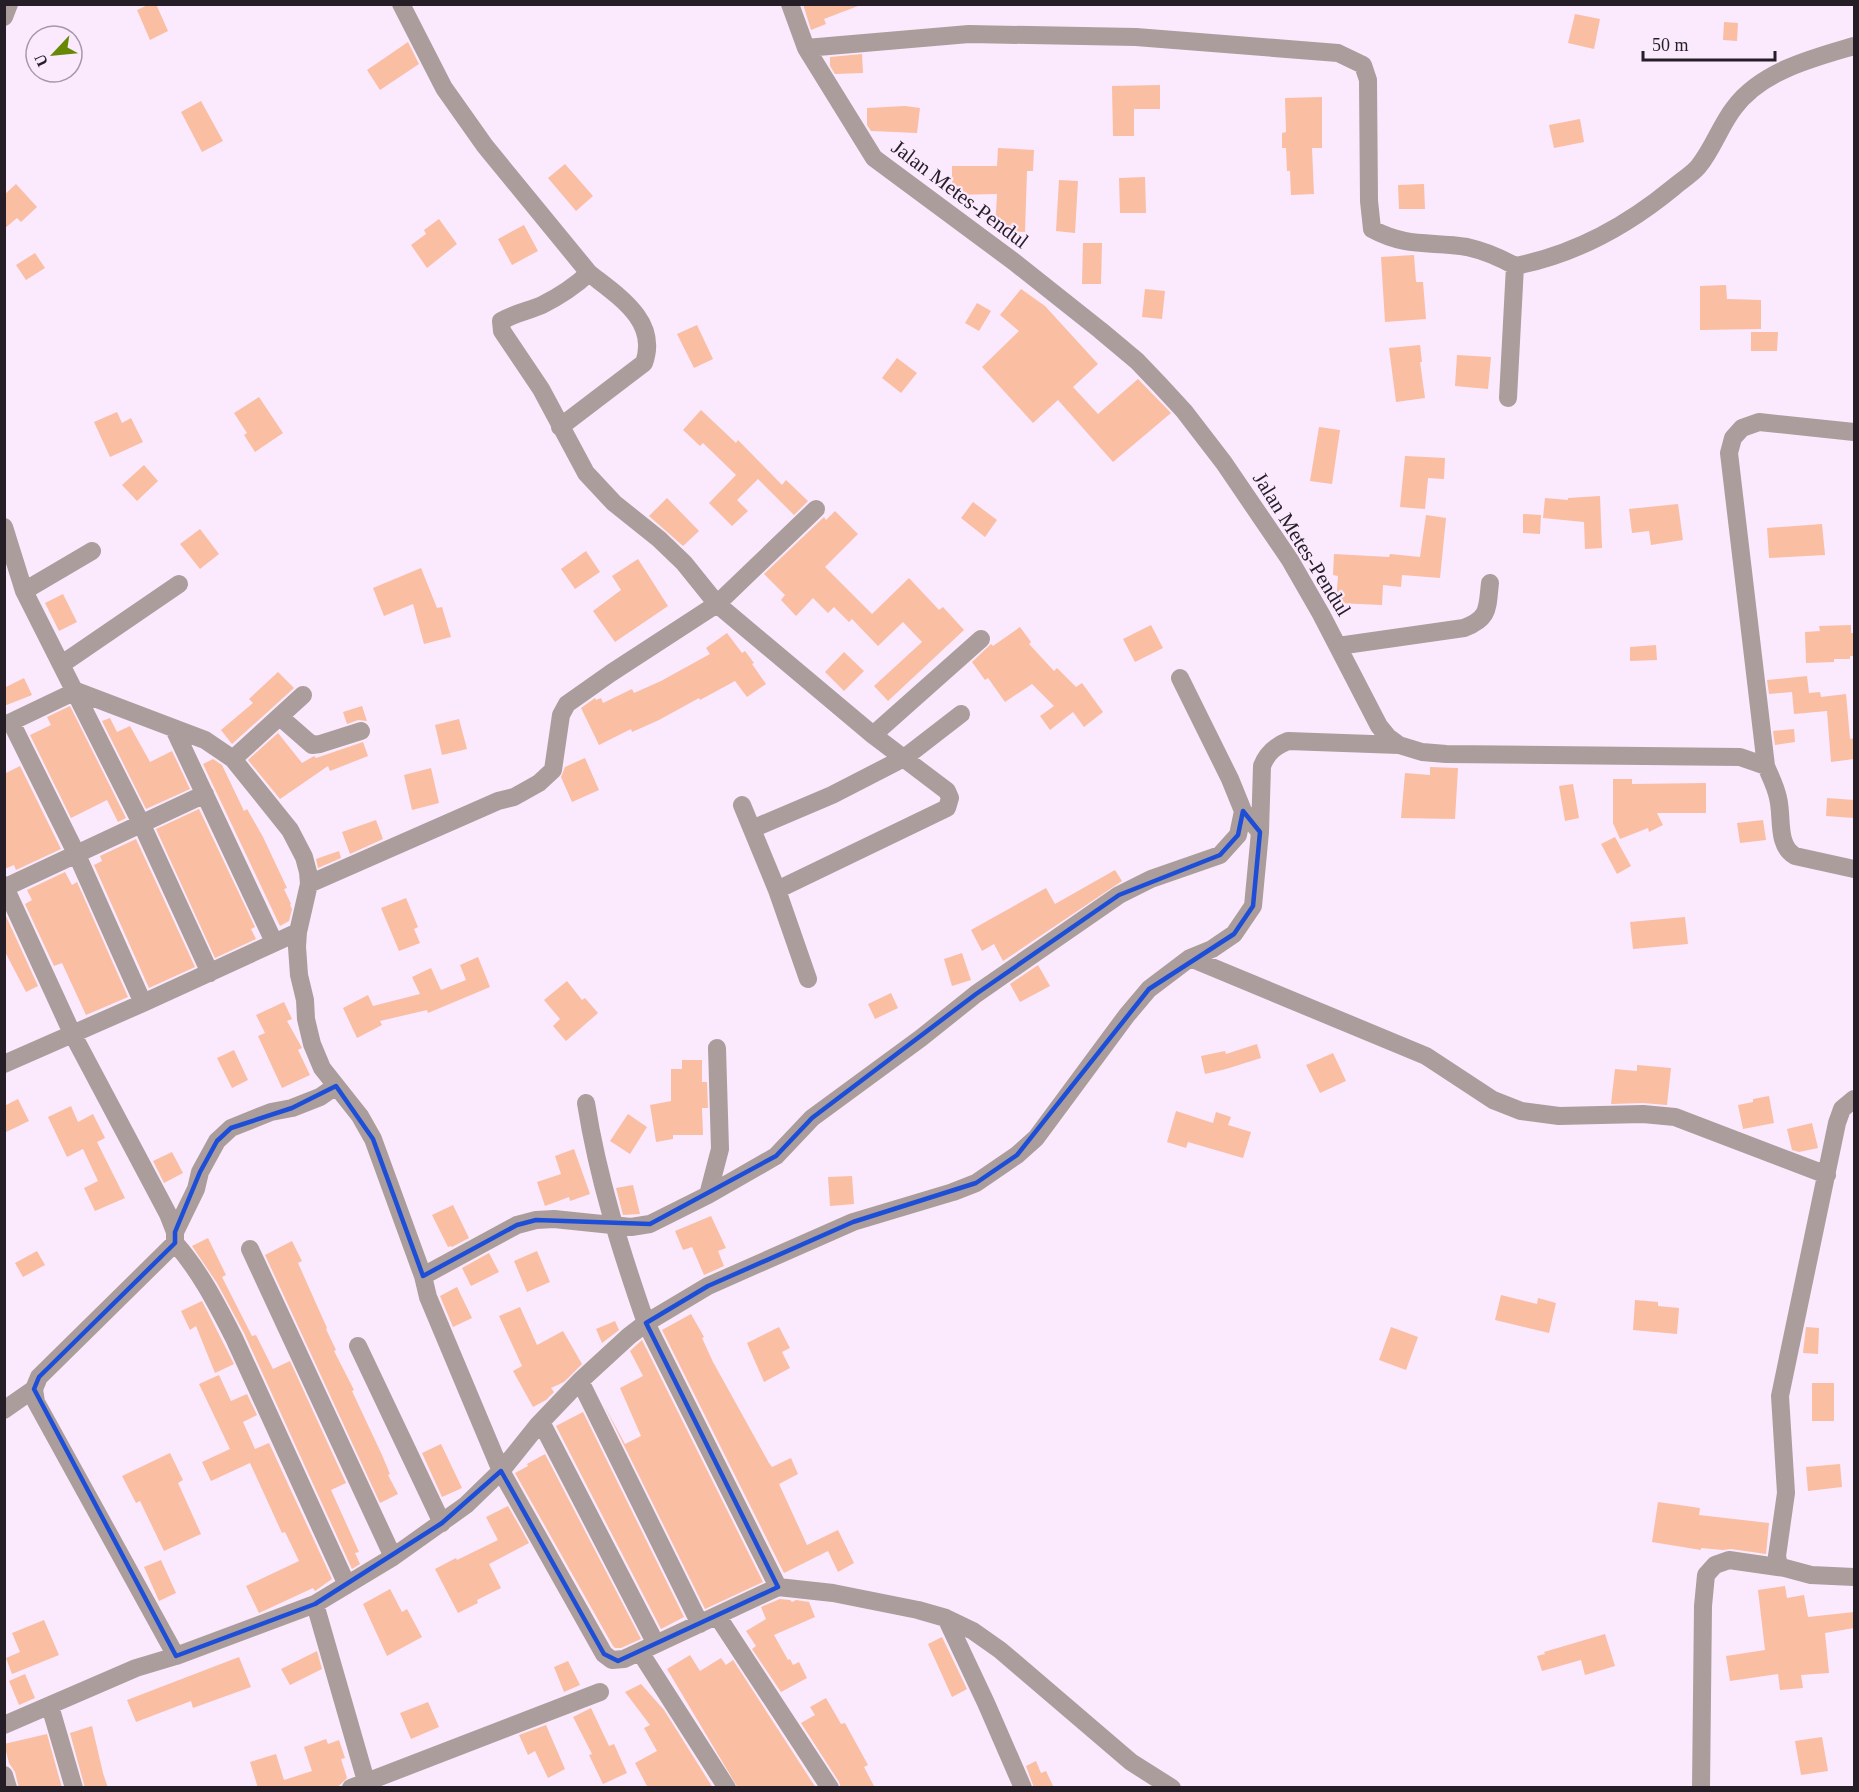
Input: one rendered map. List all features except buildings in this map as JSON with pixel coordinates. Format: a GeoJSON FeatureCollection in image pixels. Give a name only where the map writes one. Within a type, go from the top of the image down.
{"type":"FeatureCollection","features":[{"type":"Feature","properties":{"kind":"street"},"geometry":{"type":"LineString","coordinates":[[4,17],[9,4]]}},
{"type":"Feature","properties":{"kind":"street"},"geometry":{"type":"LineString","coordinates":[[401,4],[451,98],[485,146],[589,273],[631,307],[646,331],[649,351],[644,363],[560,427]]}},
{"type":"Feature","properties":{"kind":"street","name":"Jalan Metes-Pendul"},"geometry":{"type":"LineString","coordinates":[[790,4],[806,48],[874,158],[1013,261],[1101,330],[1137,361],[1184,411],[1224,463],[1290,560],[1379,726],[1388,737],[1400,745],[1422,752],[1446,754],[1740,757],[1766,766]]}},
{"type":"Feature","properties":{"kind":"street"},"geometry":{"type":"LineString","coordinates":[[806,48],[969,34],[1136,37],[1338,53],[1363,65],[1368,80],[1368,201],[1372,229],[1387,237],[1414,244],[1466,247],[1494,254],[1515,266],[1539,261],[1595,240],[1655,203],[1698,167],[1734,108],[1750,91],[1769,77],[1821,55],[1854,46]]}},
{"type":"Feature","properties":{"kind":"street"},"geometry":{"type":"LineString","coordinates":[[1508,398],[1515,266]]}},
{"type":"Feature","properties":{"kind":"street"},"geometry":{"type":"LineString","coordinates":[[589,273],[572,288],[539,306],[515,313],[501,321],[502,331],[541,389],[586,473],[614,502],[684,563],[717,604],[873,735],[947,791],[950,798],[947,808],[777,890]]}},
{"type":"Feature","properties":{"kind":"street"},"geometry":{"type":"LineString","coordinates":[[1854,432],[1760,422],[1742,428],[1733,438],[1729,453],[1766,766],[1778,797],[1783,844],[1788,852],[1795,856],[1854,869]]}},
{"type":"Feature","properties":{"kind":"street"},"geometry":{"type":"LineString","coordinates":[[309,884],[498,801],[514,797],[539,783],[553,770],[561,715],[567,704],[717,604],[816,509]]}},
{"type":"Feature","properties":{"kind":"street"},"geometry":{"type":"LineString","coordinates":[[4,527],[24,591],[142,825],[210,973]]}},
{"type":"Feature","properties":{"kind":"street"},"geometry":{"type":"LineString","coordinates":[[24,591],[92,551]]}},
{"type":"Feature","properties":{"kind":"street"},"geometry":{"type":"LineString","coordinates":[[1338,646],[1464,628],[1483,618],[1490,583]]}},
{"type":"Feature","properties":{"kind":"street"},"geometry":{"type":"LineString","coordinates":[[62,664],[180,584]]}},
{"type":"Feature","properties":{"kind":"street"},"geometry":{"type":"LineString","coordinates":[[873,735],[981,639]]}},
{"type":"Feature","properties":{"kind":"street"},"geometry":{"type":"LineString","coordinates":[[1180,678],[1230,779],[1243,811],[1260,832]]}},
{"type":"Feature","properties":{"kind":"street"},"geometry":{"type":"LineString","coordinates":[[143,1003],[76,855],[11,722],[76,691],[205,740],[233,759],[290,830],[304,857],[309,884],[298,932],[299,975],[312,1044],[322,1068],[360,1116],[374,1139],[447,1346],[501,1471],[604,1654],[618,1661],[718,1617],[778,1587],[833,1593],[918,1610],[946,1618],[973,1631],[1000,1650],[1131,1762],[1172,1788]]}},
{"type":"Feature","properties":{"kind":"street"},"geometry":{"type":"LineString","coordinates":[[233,759],[303,695]]}},
{"type":"Feature","properties":{"kind":"street"},"geometry":{"type":"LineString","coordinates":[[752,829],[832,795],[904,758],[961,714]]}},
{"type":"Feature","properties":{"kind":"street"},"geometry":{"type":"LineString","coordinates":[[280,717],[312,745],[361,731]]}},
{"type":"Feature","properties":{"kind":"street"},"geometry":{"type":"LineString","coordinates":[[174,729],[274,942]]}},
{"type":"Feature","properties":{"kind":"street"},"geometry":{"type":"LineString","coordinates":[[4,1725],[136,1668],[176,1656],[315,1604],[393,1557],[466,1505],[501,1471],[541,1422],[580,1381],[646,1323],[708,1286],[853,1222],[953,1192],[996,1171],[1035,1138],[1149,989],[1190,958],[1212,949],[1234,934],[1253,906],[1260,832],[1262,766],[1266,757],[1279,744],[1288,741],[1400,745]]}},
{"type":"Feature","properties":{"kind":"street"},"geometry":{"type":"LineString","coordinates":[[205,794],[142,825],[5,886],[72,1033],[168,1214],[175,1238],[234,1338],[347,1585]]}},
{"type":"Feature","properties":{"kind":"street"},"geometry":{"type":"LineString","coordinates":[[742,805],[777,890],[808,979]]}},
{"type":"Feature","properties":{"kind":"street"},"geometry":{"type":"LineString","coordinates":[[423,1276],[517,1225],[536,1220],[554,1219],[631,1227],[650,1224],[708,1195],[776,1156],[812,1118],[921,1038],[976,994],[1119,895],[1151,879],[1220,855],[1238,835],[1243,811]]}},
{"type":"Feature","properties":{"kind":"street"},"geometry":{"type":"LineString","coordinates":[[4,1064],[298,932]]}},
{"type":"Feature","properties":{"kind":"street"},"geometry":{"type":"LineString","coordinates":[[1190,958],[1426,1056],[1493,1100],[1521,1111],[1559,1116],[1643,1114],[1675,1117],[1827,1175]]}},
{"type":"Feature","properties":{"kind":"street"},"geometry":{"type":"LineString","coordinates":[[708,1195],[720,1149],[717,1048]]}},
{"type":"Feature","properties":{"kind":"street"},"geometry":{"type":"LineString","coordinates":[[176,1656],[36,1402],[34,1389],[39,1377],[175,1238],[196,1189],[200,1172],[217,1141],[231,1128],[271,1112],[292,1108],[320,1097],[336,1086]]}},
{"type":"Feature","properties":{"kind":"street"},"geometry":{"type":"LineString","coordinates":[[1854,1099],[1842,1109],[1780,1396],[1786,1493],[1777,1556],[1779,1566],[1785,1568],[1811,1575],[1854,1577]]}},
{"type":"Feature","properties":{"kind":"street"},"geometry":{"type":"LineString","coordinates":[[586,1103],[598,1168],[625,1265],[646,1323],[778,1587]]}},
{"type":"Feature","properties":{"kind":"street"},"geometry":{"type":"LineString","coordinates":[[250,1249],[393,1557]]}},
{"type":"Feature","properties":{"kind":"street"},"geometry":{"type":"LineString","coordinates":[[358,1346],[442,1523]]}},
{"type":"Feature","properties":{"kind":"street"},"geometry":{"type":"LineString","coordinates":[[580,1381],[700,1624]]}},
{"type":"Feature","properties":{"kind":"street"},"geometry":{"type":"LineString","coordinates":[[4,1410],[34,1389]]}},
{"type":"Feature","properties":{"kind":"street"},"geometry":{"type":"LineString","coordinates":[[541,1422],[648,1648],[728,1788]]}},
{"type":"Feature","properties":{"kind":"street"},"geometry":{"type":"LineString","coordinates":[[1701,1788],[1703,1606],[1706,1575],[1715,1565],[1729,1560],[1785,1568]]}},
{"type":"Feature","properties":{"kind":"street"},"geometry":{"type":"LineString","coordinates":[[315,1604],[362,1786],[600,1692]]}},
{"type":"Feature","properties":{"kind":"street"},"geometry":{"type":"LineString","coordinates":[[718,1617],[830,1788]]}},
{"type":"Feature","properties":{"kind":"street"},"geometry":{"type":"LineString","coordinates":[[946,1618],[1023,1788]]}},
{"type":"Feature","properties":{"kind":"street"},"geometry":{"type":"LineString","coordinates":[[50,1706],[74,1788]]}},
{"type":"Feature","properties":{"kind":"street"},"geometry":{"type":"LineString","coordinates":[[4,1775],[8,1788]]}},
{"type":"Feature","properties":{"kind":"highlighted area"},"geometry":{"type":"Polygon","coordinates":[[[1243,811],[1260,832],[1253,906],[1234,934],[1149,989],[1017,1155],[976,1183],[853,1222],[708,1286],[646,1323],[778,1587],[618,1661],[604,1654],[501,1471],[442,1523],[315,1604],[176,1656],[34,1389],[39,1377],[175,1243],[175,1232],[200,1172],[217,1141],[231,1128],[292,1108],[336,1086],[373,1139],[423,1276],[517,1225],[536,1220],[650,1224],[776,1156],[812,1118],[976,994],[1119,895],[1220,855],[1238,835],[1243,811]]]}}]}
